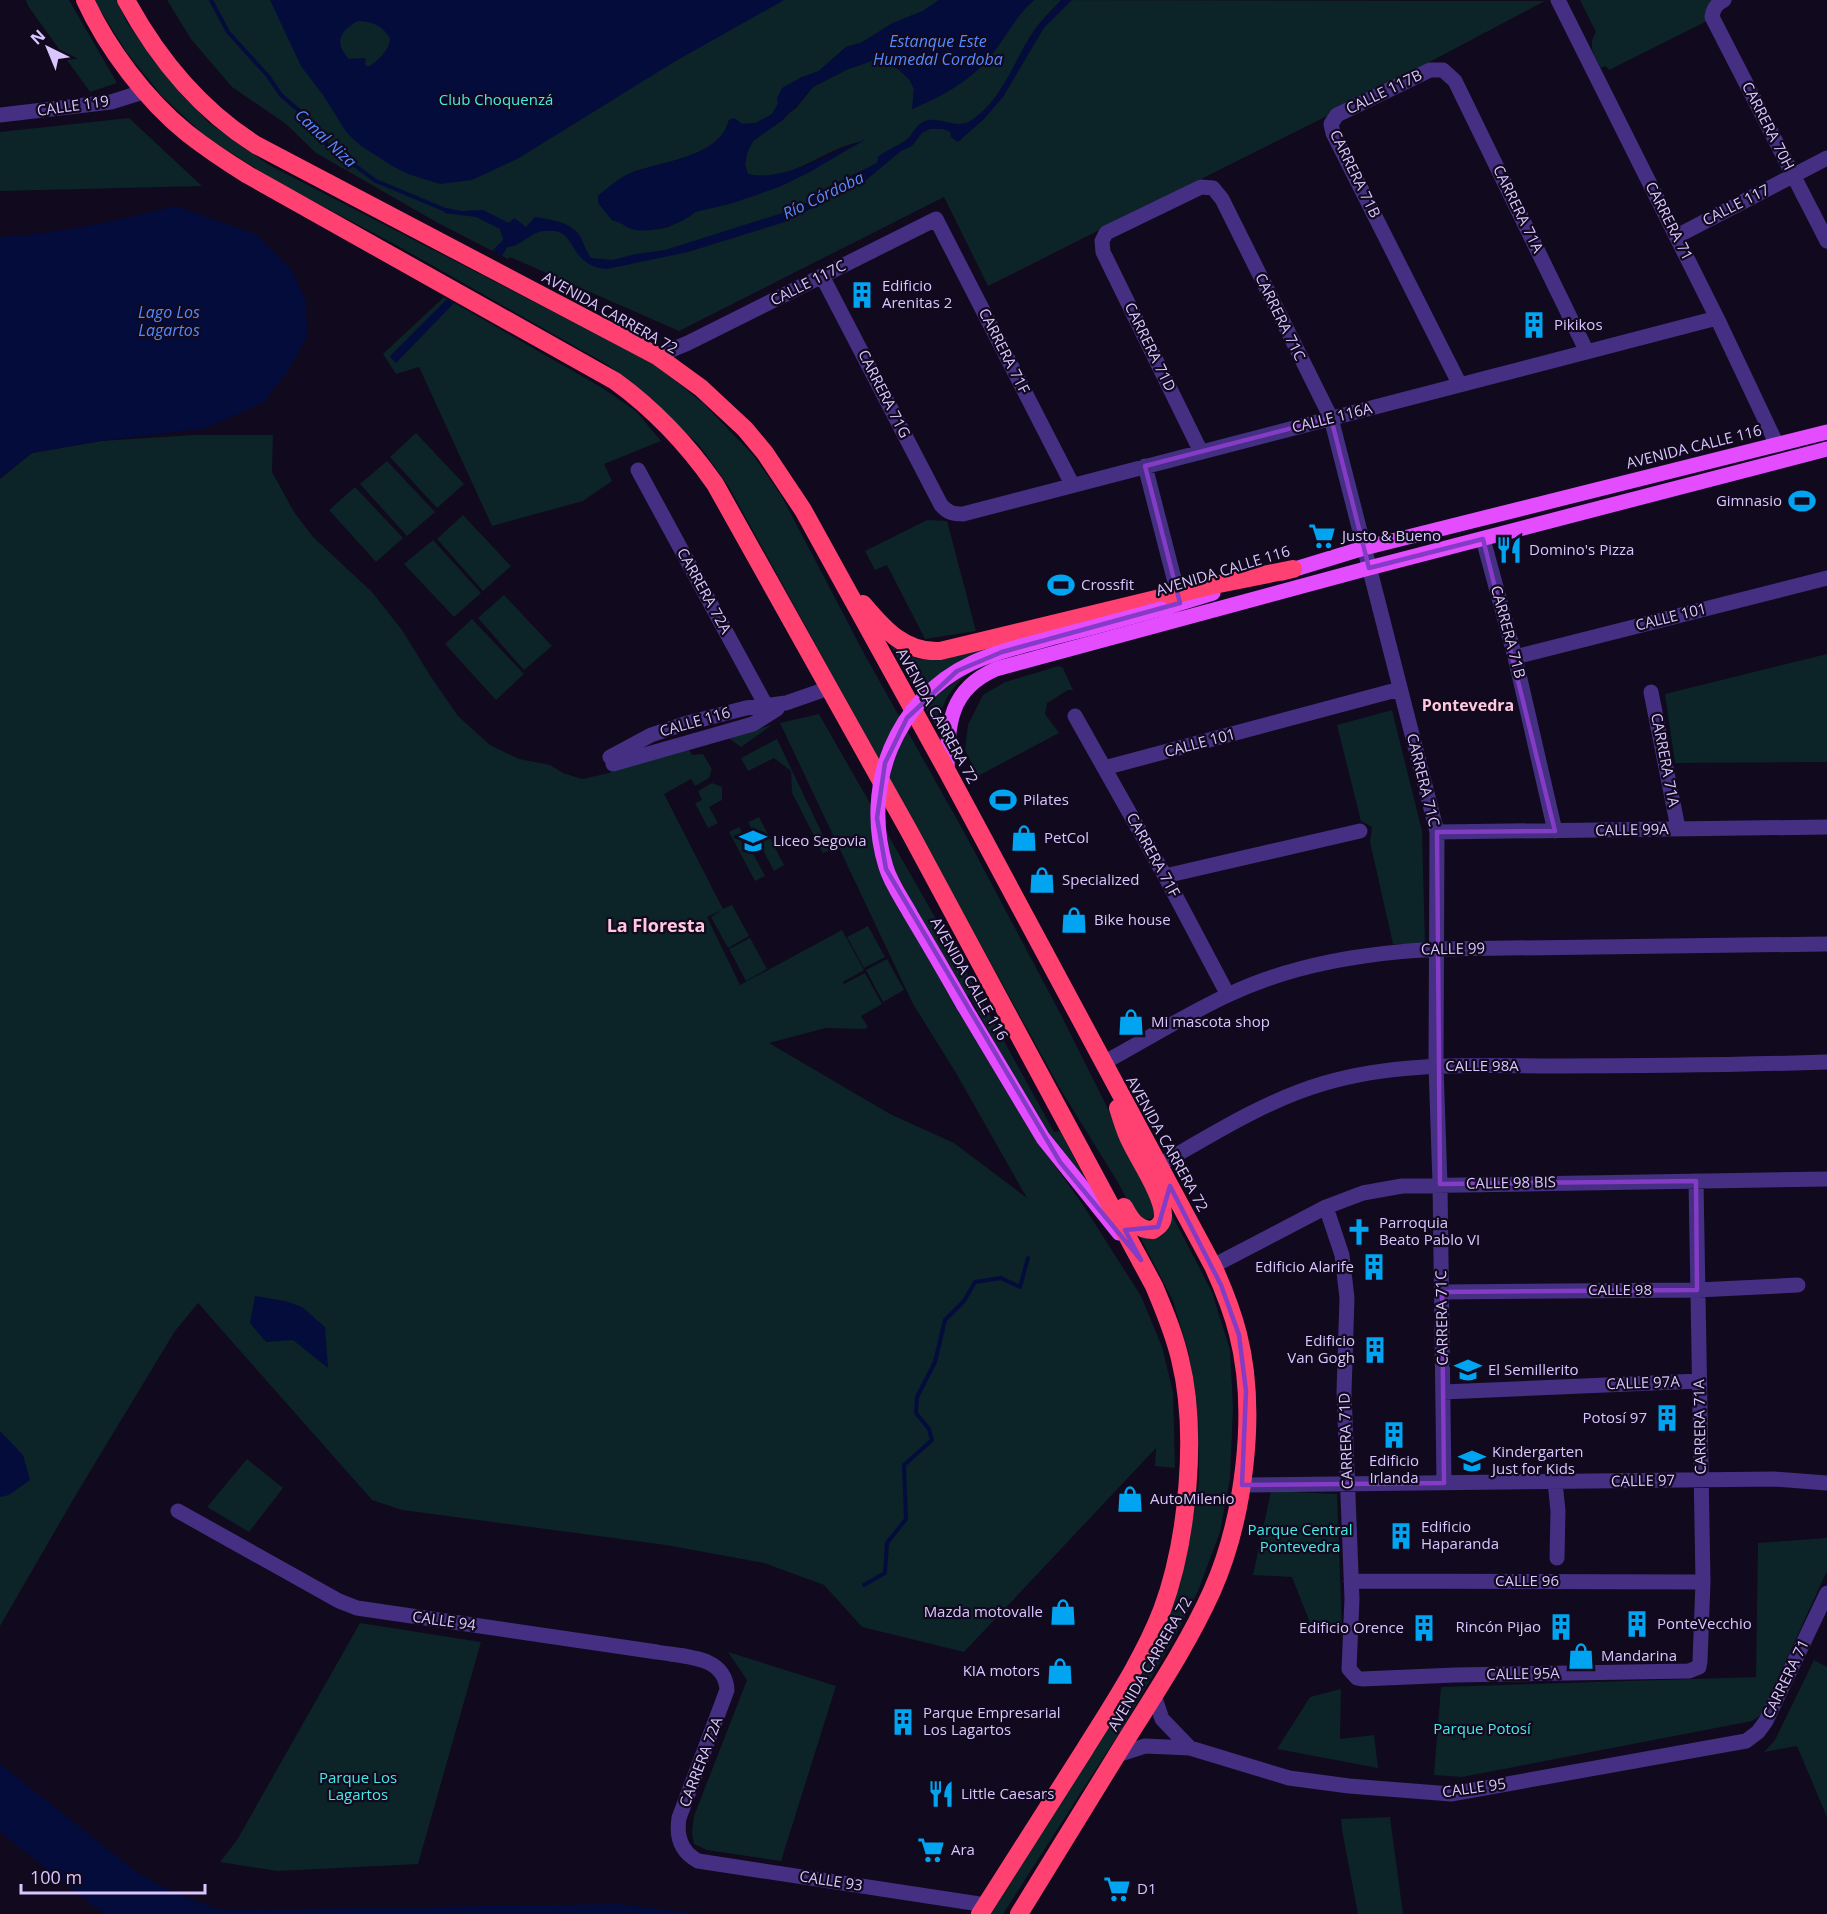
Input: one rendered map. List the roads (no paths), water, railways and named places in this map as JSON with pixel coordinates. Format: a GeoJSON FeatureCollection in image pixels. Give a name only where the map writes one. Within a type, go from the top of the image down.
{"type":"FeatureCollection","features":[{"type":"Feature","properties":{"kind":"highway","name":"AVENIDA CARRERA 72"},"geometry":{"type":"LineString","coordinates":[[86,0],[111,46],[146,91],[185,132],[248,175],[615,381],[642,402],[689,448],[715,484],[830,688],[1141,1260],[1175,1338],[1188,1409],[1186,1498],[1172,1579],[1162,1609],[1140,1656],[983,1909]]}},
{"type":"Feature","properties":{"kind":"highway","name":"AVENIDA CARRERA 72"},"geometry":{"type":"LineString","coordinates":[[126,0],[151,43],[168,65],[207,110],[232,130],[256,145],[657,356],[724,408],[745,429],[765,453],[803,510],[947,771],[1213,1266],[1232,1312],[1242,1358],[1246,1391],[1242,1485],[1226,1553],[1213,1589],[1194,1628],[1019,1914]]}},
{"type":"Feature","properties":{"kind":"highway"},"geometry":{"type":"LineString","coordinates":[[838,575],[896,639],[908,646],[929,651],[951,650],[1178,594],[1293,569]]}},
{"type":"Feature","properties":{"kind":"highway"},"geometry":{"type":"LineString","coordinates":[[1076,1138],[1109,1181],[1135,1225],[1146,1230],[1158,1227],[1162,1222],[1161,1205],[1128,1137],[1103,1063]]}},
{"type":"Feature","properties":{"kind":"main road","name":"AVENIDA CALLE 116"},"geometry":{"type":"LineString","coordinates":[[1141,1260],[1043,1138],[886,869],[877,818],[880,783],[891,747],[908,718],[934,688],[957,671],[973,662],[1002,652],[1161,609],[1364,548],[1825,433]]}},
{"type":"Feature","properties":{"kind":"main road"},"geometry":{"type":"LineString","coordinates":[[947,771],[948,740],[956,705],[965,689],[976,679],[988,673],[1369,568],[1827,449]]}},
{"type":"Feature","properties":{"kind":"street","name":"CARRERA 71"},"geometry":{"type":"LineString","coordinates":[[1558,0],[1677,236],[1777,445]]}},
{"type":"Feature","properties":{"kind":"street","name":"CARRERA 70H"},"geometry":{"type":"LineString","coordinates":[[1719,5],[1712,17],[1827,241]]}},
{"type":"Feature","properties":{"kind":"street","name":"CALLE 117B"},"geometry":{"type":"LineString","coordinates":[[1331,124],[1337,115],[1347,110],[1430,70],[1443,70]]}},
{"type":"Feature","properties":{"kind":"street","name":"CARRERA 71A"},"geometry":{"type":"LineString","coordinates":[[1443,70],[1455,81],[1587,352]]}},
{"type":"Feature","properties":{"kind":"street","name":"CALLE 119"},"geometry":{"type":"LineString","coordinates":[[0,116],[111,102],[146,91]]}},
{"type":"Feature","properties":{"kind":"street","name":"CARRERA 71B"},"geometry":{"type":"LineString","coordinates":[[1331,124],[1333,133],[1460,385]]}},
{"type":"Feature","properties":{"kind":"street","name":"CALLE 117"},"geometry":{"type":"LineString","coordinates":[[1677,236],[1827,158]]}},
{"type":"Feature","properties":{"kind":"street","name":"CARRERA 71D"},"geometry":{"type":"LineString","coordinates":[[1201,452],[1103,252],[1102,241],[1106,233],[1201,187],[1213,188]]}},
{"type":"Feature","properties":{"kind":"street","name":"CARRERA 71C"},"geometry":{"type":"LineString","coordinates":[[1213,188],[1222,199],[1331,418],[1437,832],[1436,1066],[1444,1482]]}},
{"type":"Feature","properties":{"kind":"street","name":"CALLE 117C"},"geometry":{"type":"LineString","coordinates":[[657,356],[680,347],[936,219]]}},
{"type":"Feature","properties":{"kind":"street","name":"CARRERA 71F"},"geometry":{"type":"LineString","coordinates":[[936,219],[1072,484]]}},
{"type":"Feature","properties":{"kind":"street","name":"CARRERA 71G"},"geometry":{"type":"LineString","coordinates":[[822,276],[941,505],[947,512]]}},
{"type":"Feature","properties":{"kind":"street","name":"CALLE 116A"},"geometry":{"type":"LineString","coordinates":[[947,512],[963,514],[1717,318]]}},
{"type":"Feature","properties":{"kind":"street"},"geometry":{"type":"LineString","coordinates":[[678,371],[680,347]]}},
{"type":"Feature","properties":{"kind":"street"},"geometry":{"type":"LineString","coordinates":[[1825,433],[1827,449]]}},
{"type":"Feature","properties":{"kind":"street"},"geometry":{"type":"LineString","coordinates":[[1145,466],[1178,594]]}},
{"type":"Feature","properties":{"kind":"street","name":"CARRERA 72A"},"geometry":{"type":"LineString","coordinates":[[638,470],[768,709]]}},
{"type":"Feature","properties":{"kind":"street","name":"CARRERA 71B"},"geometry":{"type":"LineString","coordinates":[[1483,538],[1515,657],[1555,831]]}},
{"type":"Feature","properties":{"kind":"street","name":"CALLE 101"},"geometry":{"type":"LineString","coordinates":[[1515,657],[1827,578]]}},
{"type":"Feature","properties":{"kind":"street","name":"CALLE 116"},"geometry":{"type":"LineString","coordinates":[[612,760],[753,724],[768,709],[830,688]]}},
{"type":"Feature","properties":{"kind":"street","name":"CALLE 101"},"geometry":{"type":"LineString","coordinates":[[1104,768],[1400,689]]}},
{"type":"Feature","properties":{"kind":"street","name":"CARRERA 71A"},"geometry":{"type":"LineString","coordinates":[[1651,692],[1678,828]]}},
{"type":"Feature","properties":{"kind":"street","name":"CARRERA 71F"},"geometry":{"type":"LineString","coordinates":[[1075,716],[1165,876],[1228,995]]}},
{"type":"Feature","properties":{"kind":"street","name":"CALLE 99A"},"geometry":{"type":"LineString","coordinates":[[1437,832],[1827,827]]}},
{"type":"Feature","properties":{"kind":"street"},"geometry":{"type":"LineString","coordinates":[[1165,876],[1360,831]]}},
{"type":"Feature","properties":{"kind":"street","name":"CALLE 99"},"geometry":{"type":"LineString","coordinates":[[1103,1063],[1228,995],[1277,975],[1345,958],[1396,951],[1437,949],[1827,944]]}},
{"type":"Feature","properties":{"kind":"street","name":"CALLE 98A"},"geometry":{"type":"LineString","coordinates":[[1159,1165],[1282,1098],[1324,1083],[1365,1073],[1436,1066],[1695,1066],[1827,1062]]}},
{"type":"Feature","properties":{"kind":"street","name":"CALLE 98 BIS"},"geometry":{"type":"LineString","coordinates":[[1213,1266],[1326,1207],[1373,1191],[1402,1186],[1827,1179]]}},
{"type":"Feature","properties":{"kind":"street","name":"CARRERA 71A"},"geometry":{"type":"LineString","coordinates":[[1694,1670],[1699,1667],[1700,1661],[1702,1582],[1696,1181]]}},
{"type":"Feature","properties":{"kind":"street","name":"CARRERA 71D"},"geometry":{"type":"LineString","coordinates":[[1326,1207],[1342,1255],[1347,1298],[1344,1392],[1352,1599],[1348,1666],[1353,1675]]}},
{"type":"Feature","properties":{"kind":"street","name":"CALLE 98"},"geometry":{"type":"LineString","coordinates":[[1442,1292],[1697,1290],[1798,1285]]}},
{"type":"Feature","properties":{"kind":"street","name":"CALLE 97A"},"geometry":{"type":"LineString","coordinates":[[1443,1392],[1699,1381]]}},
{"type":"Feature","properties":{"kind":"street","name":"CALLE 97"},"geometry":{"type":"LineString","coordinates":[[1242,1485],[1774,1479],[1827,1483]]}},
{"type":"Feature","properties":{"kind":"street"},"geometry":{"type":"LineString","coordinates":[[1555,1482],[1558,1511],[1557,1558]]}},
{"type":"Feature","properties":{"kind":"street","name":"CALLE 94"},"geometry":{"type":"LineString","coordinates":[[178,1511],[339,1601],[357,1608],[702,1659],[712,1663],[725,1678]]}},
{"type":"Feature","properties":{"kind":"street","name":"CALLE 96"},"geometry":{"type":"LineString","coordinates":[[1351,1581],[1702,1582]]}},
{"type":"Feature","properties":{"kind":"street","name":"CARRERA 71"},"geometry":{"type":"LineString","coordinates":[[1758,1732],[1766,1721],[1827,1593]]}},
{"type":"Feature","properties":{"kind":"street","name":"CALLE 95A"},"geometry":{"type":"LineString","coordinates":[[1353,1675],[1362,1679],[1694,1670]]}},
{"type":"Feature","properties":{"kind":"street","name":"CARRERA 72A"},"geometry":{"type":"LineString","coordinates":[[682,1847],[677,1829],[679,1818],[727,1694],[725,1678]]}},
{"type":"Feature","properties":{"kind":"street","name":"CALLE 95"},"geometry":{"type":"LineString","coordinates":[[1154,1695],[1162,1719],[1190,1748]]}},
{"type":"Feature","properties":{"kind":"street","name":"CALLE 95"},"geometry":{"type":"LineString","coordinates":[[1117,1755],[1145,1746],[1190,1748],[1289,1778],[1349,1786],[1451,1794],[1746,1741],[1758,1732]]}},
{"type":"Feature","properties":{"kind":"street","name":"CALLE 93"},"geometry":{"type":"LineString","coordinates":[[682,1847],[688,1856],[698,1861],[983,1909]]}},
{"type":"Feature","properties":{"kind":"water","name":"Club Choquenzá"},"geometry":{"type":"Polygon","coordinates":[[[270,0],[784,0],[674,62],[519,158],[472,180],[440,184],[408,174],[361,146],[347,133],[301,66],[270,0]],[[358,21],[343,33],[341,48],[349,59],[365,58],[365,64],[368,67],[383,55],[390,38],[373,23],[358,21]]]}},
{"type":"Feature","properties":{"kind":"water","name":"Estanque Este Humedal Cordoba"},"geometry":{"type":"Polygon","coordinates":[[[939,0],[1034,0],[981,67],[944,94],[912,109],[914,89],[909,79],[898,69],[874,60],[846,70],[813,87],[783,120],[753,141],[747,153],[745,165],[748,174],[761,176],[791,170],[866,139],[779,187],[730,204],[695,212],[675,224],[642,231],[612,220],[598,203],[598,196],[628,174],[703,150],[724,132],[729,120],[734,118],[742,124],[756,123],[772,114],[778,104],[777,98],[782,88],[819,71],[846,47],[861,43],[893,23],[923,11],[939,0]]]}},
{"type":"Feature","properties":{"kind":"water","name":"Río Córdoba"},"geometry":{"type":"Polygon","coordinates":[[[1061,0],[1072,0],[1044,28],[1003,97],[984,119],[958,142],[951,137],[950,132],[943,129],[930,129],[922,133],[912,146],[901,151],[860,185],[824,199],[813,208],[785,222],[688,252],[607,269],[595,267],[580,257],[566,237],[554,231],[533,234],[514,246],[507,247],[502,256],[492,251],[503,240],[500,229],[476,217],[444,213],[447,208],[461,211],[483,210],[509,223],[514,218],[526,227],[535,217],[560,222],[576,231],[591,258],[612,260],[665,250],[789,211],[808,202],[820,191],[877,163],[878,157],[905,141],[925,121],[960,124],[970,121],[998,94],[1034,30],[1061,0]]]}},
{"type":"Feature","properties":{"kind":"water","name":"Lago Los Lagartos"},"geometry":{"type":"Polygon","coordinates":[[[175,206],[256,234],[292,270],[306,301],[307,337],[288,371],[264,402],[207,428],[101,441],[32,453],[0,478],[0,237],[89,226],[175,206]]]}},
{"type":"Feature","properties":{"kind":"water"},"geometry":{"type":"Polygon","coordinates":[[[447,299],[454,303],[396,363],[390,357],[392,354],[447,299]]]}},
{"type":"Feature","properties":{"kind":"water"},"geometry":{"type":"Polygon","coordinates":[[[255,1296],[285,1301],[302,1307],[325,1327],[328,1368],[293,1340],[266,1342],[250,1323],[255,1296]]]}},
{"type":"Feature","properties":{"kind":"water"},"geometry":{"type":"Polygon","coordinates":[[[0,1431],[23,1455],[30,1480],[9,1495],[0,1497],[0,1431]]]}},
{"type":"Feature","properties":{"kind":"water"},"geometry":{"type":"Polygon","coordinates":[[[0,1764],[138,1873],[179,1895],[223,1910],[619,1904],[703,1914],[104,1914],[0,1832],[0,1764]]]}},
{"type":"Feature","properties":{"kind":"waterway","name":"Canal Niza"},"geometry":{"type":"LineString","coordinates":[[211,0],[228,32],[268,76],[281,95],[306,117],[327,145],[376,181],[448,211]]}},
{"type":"Feature","properties":{"kind":"waterway"},"geometry":{"type":"LineString","coordinates":[[864,1585],[885,1573],[887,1543],[906,1519],[904,1465],[932,1440],[929,1429],[916,1413],[917,1397],[935,1362],[945,1320],[964,1301],[975,1282],[1001,1278],[1020,1287],[1028,1258]]}},
{"type":"Feature","properties":{"kind":"place","name":"Edificio Arenitas 2"},"geometry":{"type":"Point","coordinates":[862,295]}},
{"type":"Feature","properties":{"kind":"place","name":"Pikikos"},"geometry":{"type":"Point","coordinates":[1534,325]}},
{"type":"Feature","properties":{"kind":"place","name":"Gimnasio"},"geometry":{"type":"Point","coordinates":[1802,501]}},
{"type":"Feature","properties":{"kind":"place","name":"Justo & Bueno"},"geometry":{"type":"Point","coordinates":[1322,536]}},
{"type":"Feature","properties":{"kind":"place","name":"Domino's Pizza"},"geometry":{"type":"Point","coordinates":[1509,550]}},
{"type":"Feature","properties":{"kind":"place","name":"Crossfit"},"geometry":{"type":"Point","coordinates":[1061,585]}},
{"type":"Feature","properties":{"kind":"place","name":"Pilates"},"geometry":{"type":"Point","coordinates":[1003,800]}},
{"type":"Feature","properties":{"kind":"place","name":"PetCol"},"geometry":{"type":"Point","coordinates":[1024,838]}},
{"type":"Feature","properties":{"kind":"place","name":"Liceo Segovia"},"geometry":{"type":"Point","coordinates":[753,841]}},
{"type":"Feature","properties":{"kind":"place","name":"Specialized"},"geometry":{"type":"Point","coordinates":[1042,880]}},
{"type":"Feature","properties":{"kind":"place","name":"Bike house"},"geometry":{"type":"Point","coordinates":[1074,920]}},
{"type":"Feature","properties":{"kind":"place","name":"Mi mascota shop"},"geometry":{"type":"Point","coordinates":[1131,1022]}},
{"type":"Feature","properties":{"kind":"place","name":"Parroquia Beato Pablo VI"},"geometry":{"type":"Point","coordinates":[1359,1232]}},
{"type":"Feature","properties":{"kind":"place","name":"Edificio Alarife"},"geometry":{"type":"Point","coordinates":[1374,1267]}},
{"type":"Feature","properties":{"kind":"place","name":"Edificio Van Gogh"},"geometry":{"type":"Point","coordinates":[1375,1350]}},
{"type":"Feature","properties":{"kind":"place","name":"El Semillerito"},"geometry":{"type":"Point","coordinates":[1468,1370]}},
{"type":"Feature","properties":{"kind":"place","name":"Potosí 97"},"geometry":{"type":"Point","coordinates":[1667,1418]}},
{"type":"Feature","properties":{"kind":"place","name":"Edificio Irlanda"},"geometry":{"type":"Point","coordinates":[1394,1435]}},
{"type":"Feature","properties":{"kind":"place","name":"Kindergarten Just for Kids"},"geometry":{"type":"Point","coordinates":[1472,1461]}},
{"type":"Feature","properties":{"kind":"place","name":"AutoMilenio"},"geometry":{"type":"Point","coordinates":[1130,1499]}},
{"type":"Feature","properties":{"kind":"place","name":"Edificio Haparanda"},"geometry":{"type":"Point","coordinates":[1401,1536]}},
{"type":"Feature","properties":{"kind":"place","name":"Mazda motovalle"},"geometry":{"type":"Point","coordinates":[1063,1612]}},
{"type":"Feature","properties":{"kind":"place","name":"PonteVecchio"},"geometry":{"type":"Point","coordinates":[1637,1624]}},
{"type":"Feature","properties":{"kind":"place","name":"Rincón Pijao"},"geometry":{"type":"Point","coordinates":[1561,1627]}},
{"type":"Feature","properties":{"kind":"place","name":"Edificio Orence"},"geometry":{"type":"Point","coordinates":[1424,1628]}},
{"type":"Feature","properties":{"kind":"place","name":"Mandarina"},"geometry":{"type":"Point","coordinates":[1581,1656]}},
{"type":"Feature","properties":{"kind":"place","name":"KIA motors"},"geometry":{"type":"Point","coordinates":[1060,1671]}},
{"type":"Feature","properties":{"kind":"place","name":"Parque Empresarial Los Lagartos"},"geometry":{"type":"Point","coordinates":[903,1722]}},
{"type":"Feature","properties":{"kind":"place","name":"Little Caesars"},"geometry":{"type":"Point","coordinates":[941,1794]}},
{"type":"Feature","properties":{"kind":"place","name":"Ara"},"geometry":{"type":"Point","coordinates":[931,1850]}},
{"type":"Feature","properties":{"kind":"place","name":"D1"},"geometry":{"type":"Point","coordinates":[1117,1889]}},
{"type":"Feature","properties":{"kind":"district","name":"Pontevedra"},"geometry":{"type":"Point","coordinates":[1468,705]}},
{"type":"Feature","properties":{"kind":"district","name":"La Floresta"},"geometry":{"type":"Point","coordinates":[656,926]}},
{"type":"Feature","properties":{"kind":"park label","name":"Parque Central Pontevedra"},"geometry":{"type":"Point","coordinates":[1300,1538]}},
{"type":"Feature","properties":{"kind":"park label","name":"Parque Potosí"},"geometry":{"type":"Point","coordinates":[1482,1729]}},
{"type":"Feature","properties":{"kind":"park label","name":"Parque Los Lagartos"},"geometry":{"type":"Point","coordinates":[358,1786]}}]}
